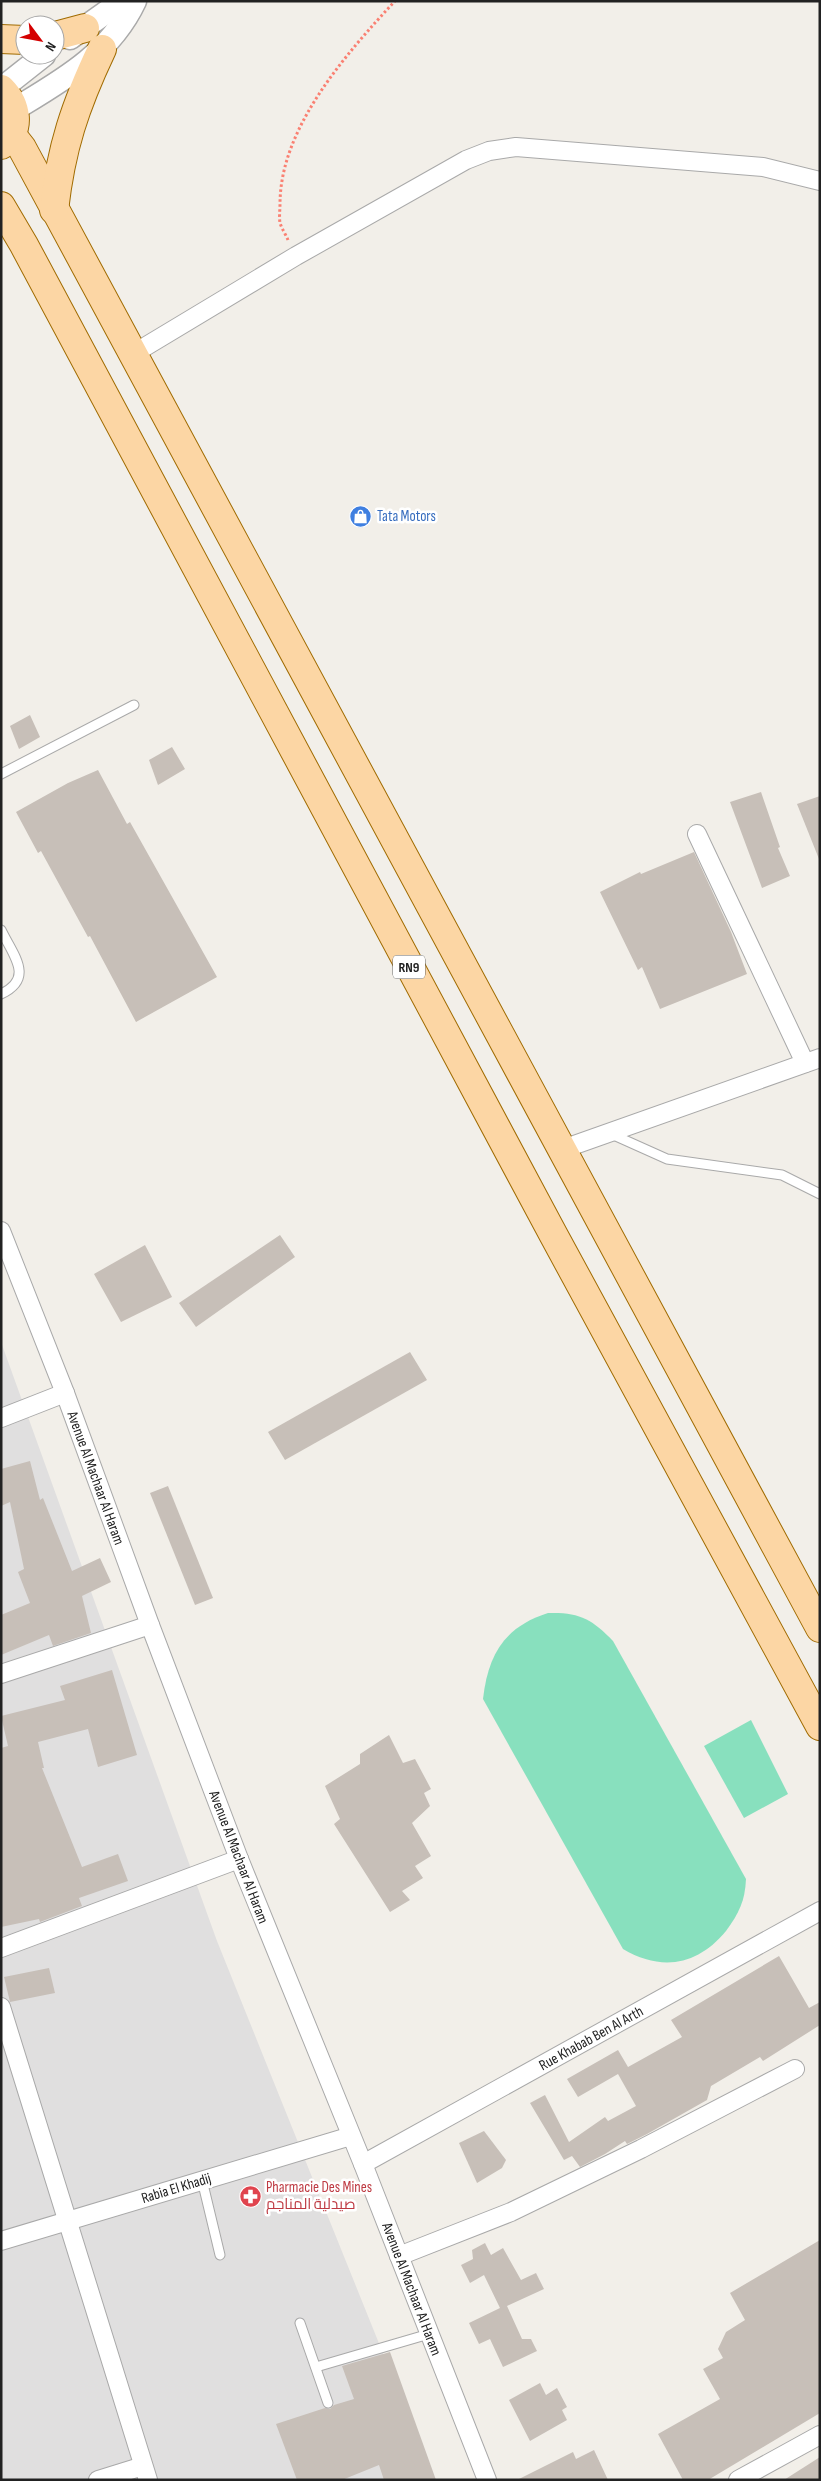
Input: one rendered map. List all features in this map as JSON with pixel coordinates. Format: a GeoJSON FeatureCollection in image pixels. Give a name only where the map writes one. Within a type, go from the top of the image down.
{"type":"FeatureCollection","features":[{"type":"Feature","properties":{"kind":"main road"},"geometry":{"type":"LineString","coordinates":[[65,33],[85,28]]}},
{"type":"Feature","properties":{"kind":"main road"},"geometry":{"type":"LineString","coordinates":[[1,39],[15,40]]}},
{"type":"Feature","properties":{"kind":"main road"},"geometry":{"type":"LineString","coordinates":[[54,210],[62,158],[74,112],[102,49]]}},
{"type":"Feature","properties":{"kind":"main road"},"geometry":{"type":"LineString","coordinates":[[6,113],[54,210],[820,1628]]}},
{"type":"Feature","properties":{"kind":"main road","name":"RN9"},"geometry":{"type":"LineString","coordinates":[[1,206],[24,245],[557,1243],[820,1726]]}},
{"type":"Feature","properties":{"kind":"street"},"geometry":{"type":"LineString","coordinates":[[65,41],[122,1]]}},
{"type":"Feature","properties":{"kind":"street"},"geometry":{"type":"LineString","coordinates":[[6,113],[68,77],[102,49],[124,20],[135,1]]}},
{"type":"Feature","properties":{"kind":"street"},"geometry":{"type":"LineString","coordinates":[[6,113],[37,65]]}},
{"type":"Feature","properties":{"kind":"street"},"geometry":{"type":"LineString","coordinates":[[133,354],[296,256],[466,160],[489,151],[516,147],[763,167],[820,181]]}},
{"type":"Feature","properties":{"kind":"street"},"geometry":{"type":"LineString","coordinates":[[563,1150],[812,1061],[697,834]]}},
{"type":"Feature","properties":{"kind":"street","name":"Avenue Al Machaar Al Haram"},"geometry":{"type":"LineString","coordinates":[[2,1235],[65,1393],[150,1625],[239,1859],[363,2164],[487,2480]]}},
{"type":"Feature","properties":{"kind":"street"},"geometry":{"type":"LineString","coordinates":[[1,1418],[65,1393]]}},
{"type":"Feature","properties":{"kind":"street"},"geometry":{"type":"LineString","coordinates":[[1,1674],[150,1625]]}},
{"type":"Feature","properties":{"kind":"street"},"geometry":{"type":"LineString","coordinates":[[1,1948],[239,1859]]}},
{"type":"Feature","properties":{"kind":"street","name":"Rue Khabab Ben Al Arth"},"geometry":{"type":"LineString","coordinates":[[363,2164],[820,1911]]}},
{"type":"Feature","properties":{"kind":"street"},"geometry":{"type":"LineString","coordinates":[[1,2007],[146,2473],[98,2480]]}},
{"type":"Feature","properties":{"kind":"street"},"geometry":{"type":"LineString","coordinates":[[399,2256],[511,2212],[641,2149],[795,2069]]}},
{"type":"Feature","properties":{"kind":"street","name":"Rabia El Khadij"},"geometry":{"type":"LineString","coordinates":[[1,2241],[351,2136]]}},
{"type":"Feature","properties":{"kind":"street"},"geometry":{"type":"LineString","coordinates":[[738,2480],[820,2435]]}},
{"type":"Feature","properties":{"kind":"lane"},"geometry":{"type":"LineString","coordinates":[[1,774],[134,705]]}},
{"type":"Feature","properties":{"kind":"lane"},"geometry":{"type":"LineString","coordinates":[[1,930],[20,968],[19,980],[14,988],[1,994]]}},
{"type":"Feature","properties":{"kind":"lane"},"geometry":{"type":"LineString","coordinates":[[608,1133],[667,1159],[782,1175],[820,1194]]}},
{"type":"Feature","properties":{"kind":"lane"},"geometry":{"type":"LineString","coordinates":[[202,2180],[220,2255]]}},
{"type":"Feature","properties":{"kind":"lane"},"geometry":{"type":"LineString","coordinates":[[300,2323],[328,2403]]}},
{"type":"Feature","properties":{"kind":"lane"},"geometry":{"type":"LineString","coordinates":[[316,2367],[429,2334]]}},
{"type":"Feature","properties":{"kind":"path"},"geometry":{"type":"LineString","coordinates":[[296,256],[280,222],[280,182],[289,149],[308,114],[335,72],[395,1]]}},
{"type":"Feature","properties":{"kind":"shaded area"},"geometry":{"type":"Polygon","coordinates":[[[1,1342],[217,1941],[434,2480],[1,2480],[1,1342]]]}},
{"type":"Feature","properties":{"kind":"green space"},"geometry":{"type":"Polygon","coordinates":[[[548,1613],[568,1614],[584,1618],[598,1627],[613,1641],[746,1879],[743,1900],[731,1925],[715,1942],[691,1958],[679,1961],[652,1961],[623,1949],[483,1699],[489,1669],[501,1645],[520,1626],[548,1613]]]}},
{"type":"Feature","properties":{"kind":"green space"},"geometry":{"type":"Polygon","coordinates":[[[751,1720],[788,1794],[744,1818],[704,1746],[751,1720]]]}},
{"type":"Feature","properties":{"kind":"building"},"geometry":{"type":"Polygon","coordinates":[[[30,715],[40,737],[19,749],[10,726],[30,715]]]}},
{"type":"Feature","properties":{"kind":"building"},"geometry":{"type":"Polygon","coordinates":[[[172,747],[185,769],[158,785],[149,760],[172,747]]]}},
{"type":"Feature","properties":{"kind":"building"},"geometry":{"type":"Polygon","coordinates":[[[98,770],[127,824],[130,822],[217,977],[136,1022],[90,936],[88,937],[41,851],[38,853],[16,812],[68,783],[98,770]]]}},
{"type":"Feature","properties":{"kind":"building"},"geometry":{"type":"Polygon","coordinates":[[[761,792],[780,847],[778,848],[790,876],[762,888],[730,802],[761,792]]]}},
{"type":"Feature","properties":{"kind":"building"},"geometry":{"type":"Polygon","coordinates":[[[820,796],[820,859],[819,859],[797,804],[820,796]]]}},
{"type":"Feature","properties":{"kind":"building"},"geometry":{"type":"Polygon","coordinates":[[[694,852],[731,932],[747,974],[660,1009],[642,967],[638,970],[600,892],[640,872],[641,874],[694,852]]]}},
{"type":"Feature","properties":{"kind":"building"},"geometry":{"type":"Polygon","coordinates":[[[280,1235],[295,1257],[196,1327],[179,1303],[280,1235]]]}},
{"type":"Feature","properties":{"kind":"building"},"geometry":{"type":"Polygon","coordinates":[[[145,1245],[172,1297],[121,1322],[94,1274],[145,1245]]]}},
{"type":"Feature","properties":{"kind":"building"},"geometry":{"type":"Polygon","coordinates":[[[410,1352],[427,1380],[285,1460],[268,1432],[410,1352]]]}},
{"type":"Feature","properties":{"kind":"building"},"geometry":{"type":"Polygon","coordinates":[[[30,1461],[40,1500],[43,1498],[72,1571],[100,1558],[111,1582],[82,1596],[91,1633],[53,1646],[49,1635],[1,1655],[1,1615],[30,1603],[18,1572],[24,1569],[10,1502],[1,1506],[1,1469],[30,1461]]]}},
{"type":"Feature","properties":{"kind":"building"},"geometry":{"type":"Polygon","coordinates":[[[168,1486],[213,1598],[195,1605],[150,1493],[168,1486]]]}},
{"type":"Feature","properties":{"kind":"building"},"geometry":{"type":"Polygon","coordinates":[[[112,1670],[137,1755],[98,1767],[88,1729],[38,1742],[44,1768],[42,1768],[82,1867],[118,1854],[128,1881],[79,1898],[82,1906],[40,1922],[39,1919],[1,1927],[1,1748],[8,1746],[1,1716],[65,1700],[60,1686],[112,1670]]]}},
{"type":"Feature","properties":{"kind":"building"},"geometry":{"type":"Polygon","coordinates":[[[389,1735],[403,1763],[415,1759],[431,1789],[424,1793],[430,1806],[412,1823],[431,1856],[415,1866],[423,1878],[402,1891],[410,1900],[390,1912],[334,1824],[340,1819],[325,1786],[360,1764],[360,1754],[389,1735]]]}},
{"type":"Feature","properties":{"kind":"building"},"geometry":{"type":"Polygon","coordinates":[[[779,1956],[809,2008],[820,2002],[820,2025],[763,2061],[760,2057],[711,2086],[707,2100],[647,2134],[627,2144],[625,2141],[580,2167],[572,2156],[564,2160],[530,2103],[545,2095],[569,2142],[605,2117],[608,2121],[636,2106],[618,2074],[578,2097],[567,2079],[618,2050],[628,2067],[682,2037],[671,2020],[779,1956]]]}},
{"type":"Feature","properties":{"kind":"building"},"geometry":{"type":"Polygon","coordinates":[[[49,1968],[55,1993],[10,2002],[4,1977],[49,1968]]]}},
{"type":"Feature","properties":{"kind":"building"},"geometry":{"type":"Polygon","coordinates":[[[484,2131],[506,2160],[502,2168],[477,2183],[459,2143],[484,2131]]]}},
{"type":"Feature","properties":{"kind":"building"},"geometry":{"type":"Polygon","coordinates":[[[820,2240],[820,2413],[708,2480],[683,2480],[658,2434],[720,2399],[703,2369],[723,2358],[718,2349],[726,2332],[745,2320],[730,2293],[820,2240]]]}},
{"type":"Feature","properties":{"kind":"building"},"geometry":{"type":"Polygon","coordinates":[[[485,2243],[491,2255],[503,2248],[521,2280],[536,2273],[544,2289],[507,2306],[522,2339],[531,2339],[537,2351],[503,2367],[490,2339],[479,2344],[469,2323],[500,2308],[484,2275],[470,2283],[461,2265],[473,2259],[472,2250],[485,2243]]]}},
{"type":"Feature","properties":{"kind":"building"},"geometry":{"type":"Polygon","coordinates":[[[390,2352],[436,2480],[384,2480],[379,2465],[342,2480],[297,2480],[276,2424],[325,2408],[330,2409],[334,2405],[354,2399],[342,2366],[390,2352]]]}},
{"type":"Feature","properties":{"kind":"building"},"geometry":{"type":"Polygon","coordinates":[[[540,2383],[546,2395],[557,2388],[567,2407],[562,2410],[567,2420],[530,2441],[509,2400],[540,2383]]]}},
{"type":"Feature","properties":{"kind":"building"},"geometry":{"type":"Polygon","coordinates":[[[594,2450],[608,2480],[517,2480],[573,2452],[576,2459],[594,2450]]]}},
{"type":"Feature","properties":{"kind":"building"},"geometry":{"type":"Polygon","coordinates":[[[820,2457],[820,2480],[784,2480],[820,2457]]]}},
{"type":"Feature","properties":{"kind":"place","name":"Tata Motors"},"geometry":{"type":"Point","coordinates":[361,516]}},
{"type":"Feature","properties":{"kind":"place","name":"Pharmacie Des Mines صيدلية المناجم"},"geometry":{"type":"Point","coordinates":[250,2196]}}]}
